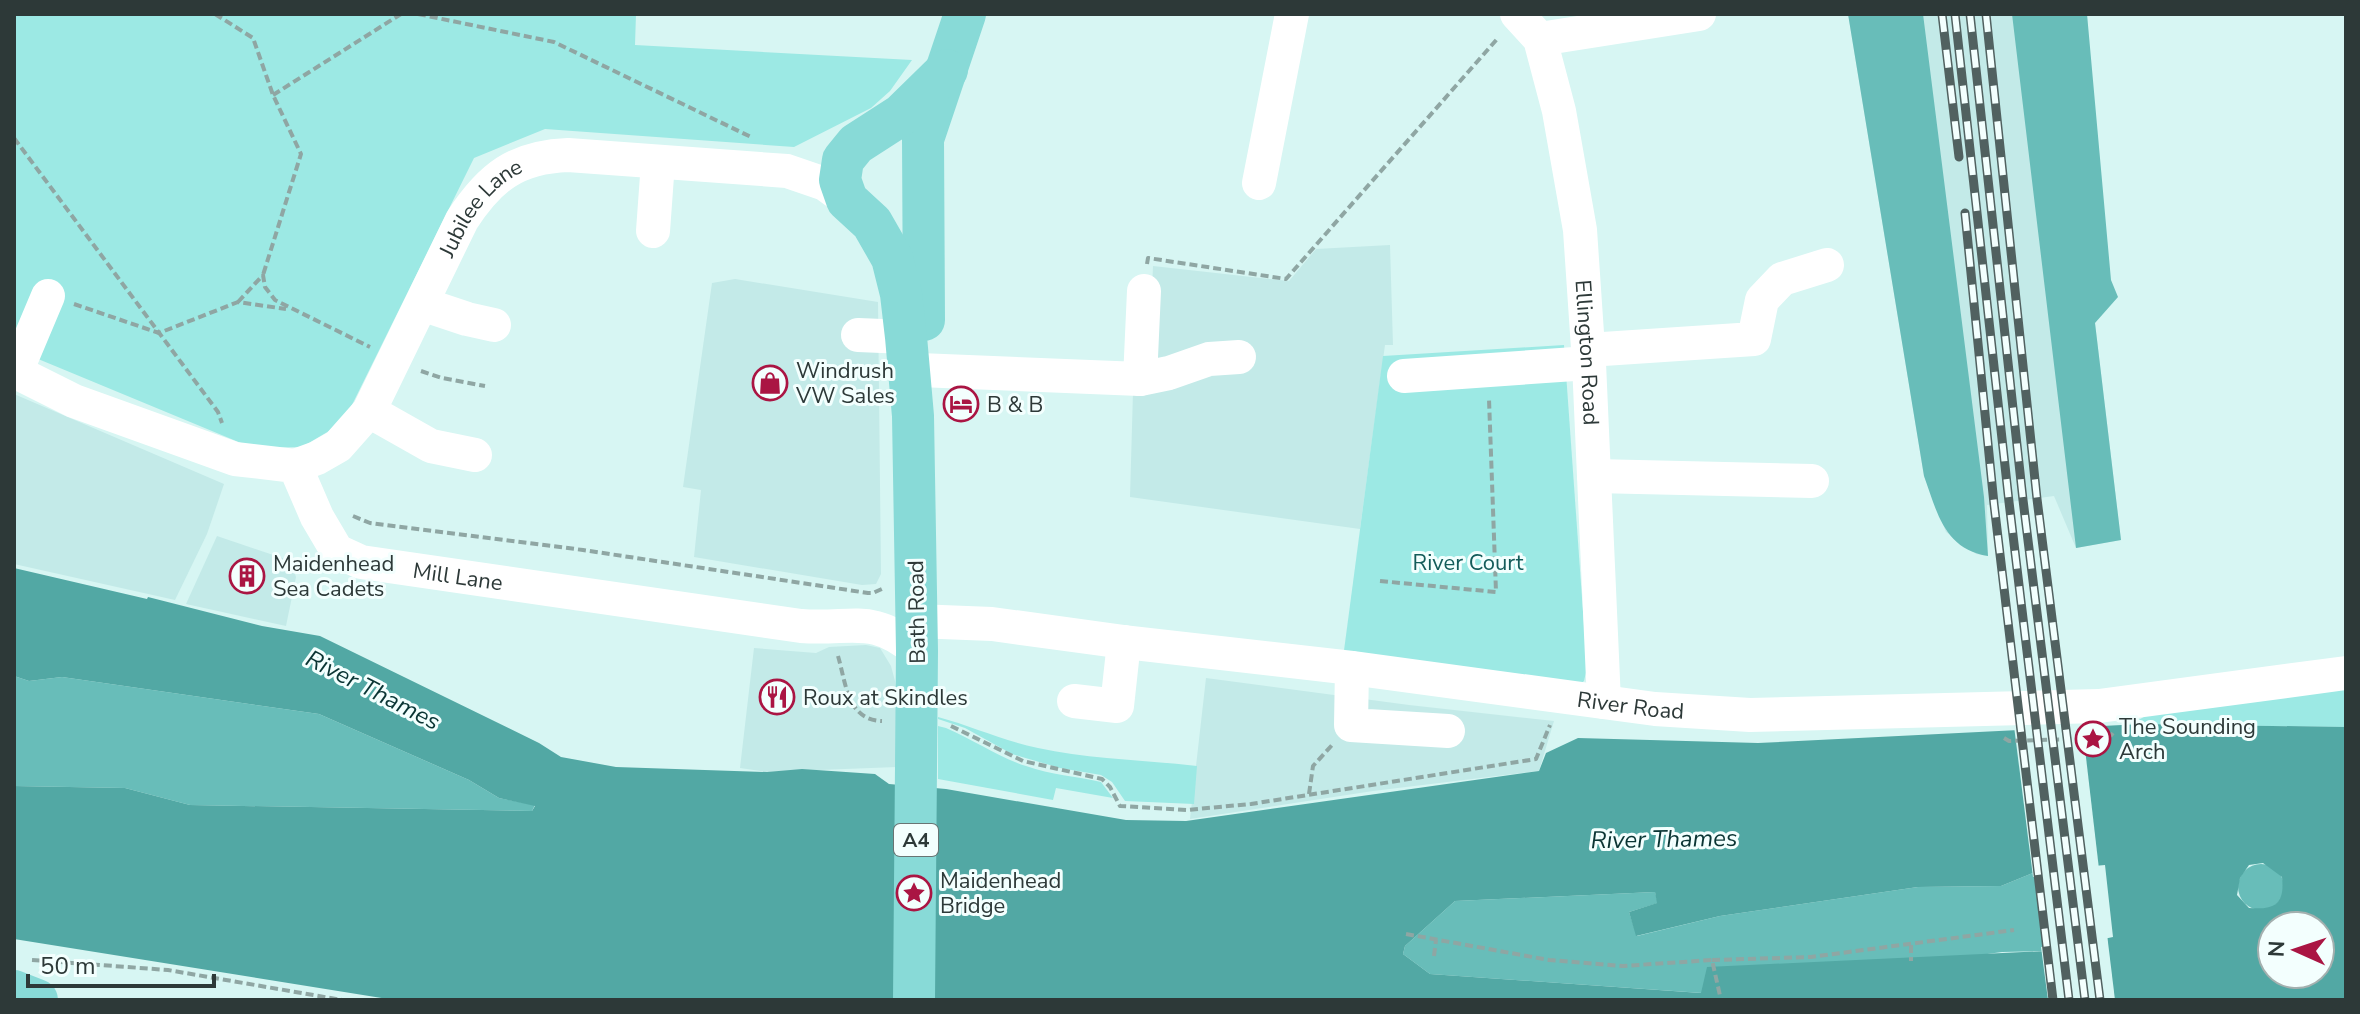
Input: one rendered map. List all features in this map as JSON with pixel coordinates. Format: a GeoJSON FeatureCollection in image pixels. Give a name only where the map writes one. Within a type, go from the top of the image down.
{"type":"FeatureCollection","features":[{"type":"Feature","properties":{"kind":"main road","name":"Bath Road"},"geometry":{"type":"LineString","coordinates":[[914,1000],[917,651],[913,353],[925,285],[923,139],[965,14]]}},
{"type":"Feature","properties":{"kind":"main road","name":"Bath Road"},"geometry":{"type":"LineString","coordinates":[[913,353],[896,270],[882,236],[856,208],[840,180],[841,170],[843,160],[861,141],[901,115],[947,70]]}},
{"type":"Feature","properties":{"kind":"main road"},"geometry":{"type":"LineString","coordinates":[[856,208],[883,219],[900,214],[914,204],[923,177],[913,148],[896,137],[885,135],[861,141]]}},
{"type":"Feature","properties":{"kind":"street"},"geometry":{"type":"LineString","coordinates":[[1259,183],[1292,14]]}},
{"type":"Feature","properties":{"kind":"street"},"geometry":{"type":"LineString","coordinates":[[1520,28],[1699,14]]}},
{"type":"Feature","properties":{"kind":"street","name":"Ellington Road"},"geometry":{"type":"LineString","coordinates":[[1520,28],[1559,111],[1580,230],[1604,702]]}},
{"type":"Feature","properties":{"kind":"street","name":"Jubilee Lane"},"geometry":{"type":"LineString","coordinates":[[787,171],[823,160],[861,141]]}},
{"type":"Feature","properties":{"kind":"street","name":"Jubilee Lane"},"geometry":{"type":"LineString","coordinates":[[295,466],[338,446],[369,411],[462,220],[477,197],[495,178],[514,167],[560,156],[787,171],[819,181],[856,208]]}},
{"type":"Feature","properties":{"kind":"street"},"geometry":{"type":"LineString","coordinates":[[653,231],[658,162]]}},
{"type":"Feature","properties":{"kind":"street"},"geometry":{"type":"LineString","coordinates":[[1404,376],[1754,339],[1762,300],[1782,279],[1827,265]]}},
{"type":"Feature","properties":{"kind":"street"},"geometry":{"type":"LineString","coordinates":[[1140,379],[1144,291]]}},
{"type":"Feature","properties":{"kind":"street"},"geometry":{"type":"LineString","coordinates":[[48,296],[15,372],[74,401],[235,459],[295,466]]}},
{"type":"Feature","properties":{"kind":"street"},"geometry":{"type":"LineString","coordinates":[[422,304],[494,325]]}},
{"type":"Feature","properties":{"kind":"street"},"geometry":{"type":"LineString","coordinates":[[858,335],[913,353],[1140,379],[1209,359],[1239,357]]}},
{"type":"Feature","properties":{"kind":"street"},"geometry":{"type":"LineString","coordinates":[[369,411],[431,446],[475,455]]}},
{"type":"Feature","properties":{"kind":"street","name":"Mill Lane"},"geometry":{"type":"LineString","coordinates":[[295,466],[317,517],[337,551],[361,562],[801,626],[861,624],[885,629],[917,651]]}},
{"type":"Feature","properties":{"kind":"street"},"geometry":{"type":"LineString","coordinates":[[1594,476],[1812,481]]}},
{"type":"Feature","properties":{"kind":"street","name":"River Road"},"geometry":{"type":"LineString","coordinates":[[917,651],[992,624],[1655,709],[1750,715],[2099,706],[2346,673]]}},
{"type":"Feature","properties":{"kind":"street"},"geometry":{"type":"LineString","coordinates":[[1074,701],[1117,706],[1124,642]]}},
{"type":"Feature","properties":{"kind":"street"},"geometry":{"type":"LineString","coordinates":[[1352,668],[1351,725],[1448,731]]}},
{"type":"Feature","properties":{"kind":"path"},"geometry":{"type":"LineString","coordinates":[[48,296],[159,333],[238,302],[263,275],[301,154],[273,95],[253,38],[215,14]]}},
{"type":"Feature","properties":{"kind":"path"},"geometry":{"type":"LineString","coordinates":[[273,95],[401,14]]}},
{"type":"Feature","properties":{"kind":"path"},"geometry":{"type":"LineString","coordinates":[[418,14],[554,42],[750,137]]}},
{"type":"Feature","properties":{"kind":"path"},"geometry":{"type":"LineString","coordinates":[[1144,291],[1148,258],[1286,279],[1520,28]]}},
{"type":"Feature","properties":{"kind":"path"},"geometry":{"type":"LineString","coordinates":[[14,138],[218,412],[235,459]]}},
{"type":"Feature","properties":{"kind":"path"},"geometry":{"type":"LineString","coordinates":[[263,275],[265,287],[275,300],[289,309],[442,378],[485,386]]}},
{"type":"Feature","properties":{"kind":"path"},"geometry":{"type":"LineString","coordinates":[[238,302],[289,309]]}},
{"type":"Feature","properties":{"kind":"path"},"geometry":{"type":"LineString","coordinates":[[1380,581],[1496,592],[1488,369]]}},
{"type":"Feature","properties":{"kind":"path"},"geometry":{"type":"LineString","coordinates":[[346,509],[353,517],[370,523],[597,552],[868,593],[877,592],[891,580]]}},
{"type":"Feature","properties":{"kind":"path"},"geometry":{"type":"LineString","coordinates":[[841,624],[834,640],[850,700],[860,715],[876,721]]}},
{"type":"Feature","properties":{"kind":"path"},"geometry":{"type":"LineString","coordinates":[[947,724],[1023,761],[1102,779],[1120,806],[1187,810],[1251,804],[1536,759],[1561,697]]}},
{"type":"Feature","properties":{"kind":"path"},"geometry":{"type":"LineString","coordinates":[[1309,794],[1313,766],[1351,725]]}},
{"type":"Feature","properties":{"kind":"path"},"geometry":{"type":"LineString","coordinates":[[1406,934],[1549,960],[1623,966],[1811,957],[2014,930]]}},
{"type":"Feature","properties":{"kind":"path"},"geometry":{"type":"LineString","coordinates":[[1434,956],[1436,940]]}},
{"type":"Feature","properties":{"kind":"path"},"geometry":{"type":"LineString","coordinates":[[1911,945],[1911,961]]}},
{"type":"Feature","properties":{"kind":"path"},"geometry":{"type":"LineString","coordinates":[[1712,960],[1721,1000]]}},
{"type":"Feature","properties":{"kind":"path"},"geometry":{"type":"LineString","coordinates":[[27,984],[168,970],[342,1000]]}},
{"type":"Feature","properties":{"kind":"shaded area"},"geometry":{"type":"Polygon","coordinates":[[[1848,14],[2087,14],[2095,323],[2121,540],[2076,548],[2054,496],[1987,505],[1988,556],[1976,554],[1946,532],[1924,476],[1848,14]]]}},
{"type":"Feature","properties":{"kind":"shaded area"},"geometry":{"type":"Polygon","coordinates":[[[1848,14],[1923,14],[1984,497],[1988,556],[1961,546],[1944,527],[1924,476],[1848,14]]]}},
{"type":"Feature","properties":{"kind":"shaded area"},"geometry":{"type":"Polygon","coordinates":[[[2012,14],[2087,14],[2111,280],[2118,297],[2095,323],[2121,540],[2076,548],[2012,14]]]}},
{"type":"Feature","properties":{"kind":"shaded area"},"geometry":{"type":"Polygon","coordinates":[[[1390,245],[1393,345],[1385,345],[1360,529],[1130,497],[1133,392],[1148,394],[1153,266],[1289,281],[1316,249],[1390,245]]]}},
{"type":"Feature","properties":{"kind":"shaded area"},"geometry":{"type":"Polygon","coordinates":[[[735,279],[878,302],[881,574],[876,584],[862,585],[694,557],[701,490],[683,487],[712,283],[735,279]]]}},
{"type":"Feature","properties":{"kind":"shaded area"},"geometry":{"type":"Polygon","coordinates":[[[14,394],[224,484],[207,534],[175,600],[14,564],[14,394]]]}},
{"type":"Feature","properties":{"kind":"shaded area"},"geometry":{"type":"Polygon","coordinates":[[[217,536],[291,561],[296,577],[286,626],[186,604],[217,536]]]}},
{"type":"Feature","properties":{"kind":"shaded area"},"geometry":{"type":"Polygon","coordinates":[[[866,645],[880,648],[891,666],[895,681],[898,697],[897,767],[767,772],[740,768],[754,648],[816,653],[829,647],[866,645]]]}},
{"type":"Feature","properties":{"kind":"shaded area"},"geometry":{"type":"Polygon","coordinates":[[[14,676],[29,681],[62,677],[319,714],[469,780],[499,798],[535,805],[532,811],[190,805],[125,788],[14,786],[14,676]]]}},
{"type":"Feature","properties":{"kind":"shaded area"},"geometry":{"type":"Polygon","coordinates":[[[1206,678],[1554,721],[1539,771],[1373,791],[1190,819],[1206,678]]]}},
{"type":"Feature","properties":{"kind":"shaded area"},"geometry":{"type":"Polygon","coordinates":[[[2252,866],[2270,866],[2282,878],[2282,896],[2270,908],[2252,908],[2240,896],[2240,878],[2252,866]]]}},
{"type":"Feature","properties":{"kind":"shaded area"},"geometry":{"type":"Polygon","coordinates":[[[2038,871],[2047,951],[2002,952],[1702,993],[1430,974],[1403,954],[1405,946],[1455,901],[1655,892],[1658,903],[1629,912],[1637,936],[1720,916],[1918,887],[2001,886],[2038,871]]]}},
{"type":"Feature","properties":{"kind":"green space"},"geometry":{"type":"Polygon","coordinates":[[[14,14],[636,14],[635,45],[912,60],[890,91],[871,108],[794,147],[545,129],[474,158],[350,409],[329,431],[302,447],[253,448],[14,349],[14,14]]]}},
{"type":"Feature","properties":{"kind":"green space","name":"River Court"},"geometry":{"type":"Polygon","coordinates":[[[1564,345],[1587,668],[1584,681],[1578,686],[1343,658],[1383,356],[1564,345]]]}},
{"type":"Feature","properties":{"kind":"green space"},"geometry":{"type":"Polygon","coordinates":[[[2346,684],[2346,727],[2132,724],[2152,712],[2346,684]]]}},
{"type":"Feature","properties":{"kind":"green space"},"geometry":{"type":"Polygon","coordinates":[[[938,717],[1057,752],[1197,766],[1194,804],[1125,801],[1112,782],[1101,775],[1060,768],[1012,754],[938,717]]]}},
{"type":"Feature","properties":{"kind":"green space"},"geometry":{"type":"Polygon","coordinates":[[[938,726],[1026,766],[1101,782],[1113,798],[1056,788],[1053,800],[938,779],[938,726]]]}},
{"type":"Feature","properties":{"kind":"water","name":"River Thames"},"geometry":{"type":"Polygon","coordinates":[[[14,568],[262,626],[320,636],[539,743],[561,757],[616,767],[767,772],[802,769],[875,774],[889,784],[946,789],[1126,820],[1186,821],[1539,771],[1546,753],[1578,738],[1758,743],[2142,724],[2346,727],[2346,1000],[394,1000],[14,939],[14,786],[125,788],[190,805],[532,811],[535,806],[499,798],[469,780],[319,714],[62,677],[29,681],[14,676],[14,568]],[[2263,863],[2249,865],[2240,878],[2237,895],[2249,908],[2272,906],[2282,894],[2282,877],[2263,863]],[[2105,865],[2038,871],[2001,886],[1918,887],[1720,916],[1636,936],[1629,912],[1657,903],[1655,892],[1455,901],[1405,946],[1403,954],[1430,974],[1701,993],[1707,967],[2047,951],[2113,937],[2105,865]]]}},
{"type":"Feature","properties":{"kind":"pier"},"geometry":{"type":"Polygon","coordinates":[[[2082,723],[2099,869],[2033,877],[2014,726],[2082,723]]]}},
{"type":"Feature","properties":{"kind":"pier"},"geometry":{"type":"Polygon","coordinates":[[[2107,934],[2115,1000],[2048,1000],[2041,947],[2107,934]]]}},
{"type":"Feature","properties":{"kind":"railway"},"geometry":{"type":"LineString","coordinates":[[1942,14],[1959,157]]}},
{"type":"Feature","properties":{"kind":"railway"},"geometry":{"type":"LineString","coordinates":[[1955,14],[2009,502],[2069,1000]]}},
{"type":"Feature","properties":{"kind":"railway"},"geometry":{"type":"LineString","coordinates":[[1970,14],[2023,500],[2085,1000]]}},
{"type":"Feature","properties":{"kind":"railway"},"geometry":{"type":"LineString","coordinates":[[1986,14],[2037,499],[2100,1000]]}},
{"type":"Feature","properties":{"kind":"railway"},"geometry":{"type":"LineString","coordinates":[[1965,213],[1994,504],[2053,1000]]}},
{"type":"Feature","properties":{"kind":"place","name":"Windrush VW Sales"},"geometry":{"type":"Point","coordinates":[770,383]}},
{"type":"Feature","properties":{"kind":"place","name":"B & B"},"geometry":{"type":"Point","coordinates":[961,404]}},
{"type":"Feature","properties":{"kind":"place","name":"Maidenhead Sea Cadets"},"geometry":{"type":"Point","coordinates":[247,576]}},
{"type":"Feature","properties":{"kind":"place","name":"Roux at Skindles"},"geometry":{"type":"Point","coordinates":[777,697]}},
{"type":"Feature","properties":{"kind":"place","name":"The Sounding Arch"},"geometry":{"type":"Point","coordinates":[2093,739]}},
{"type":"Feature","properties":{"kind":"place","name":"Maidenhead Bridge"},"geometry":{"type":"Point","coordinates":[914,893]}}]}
